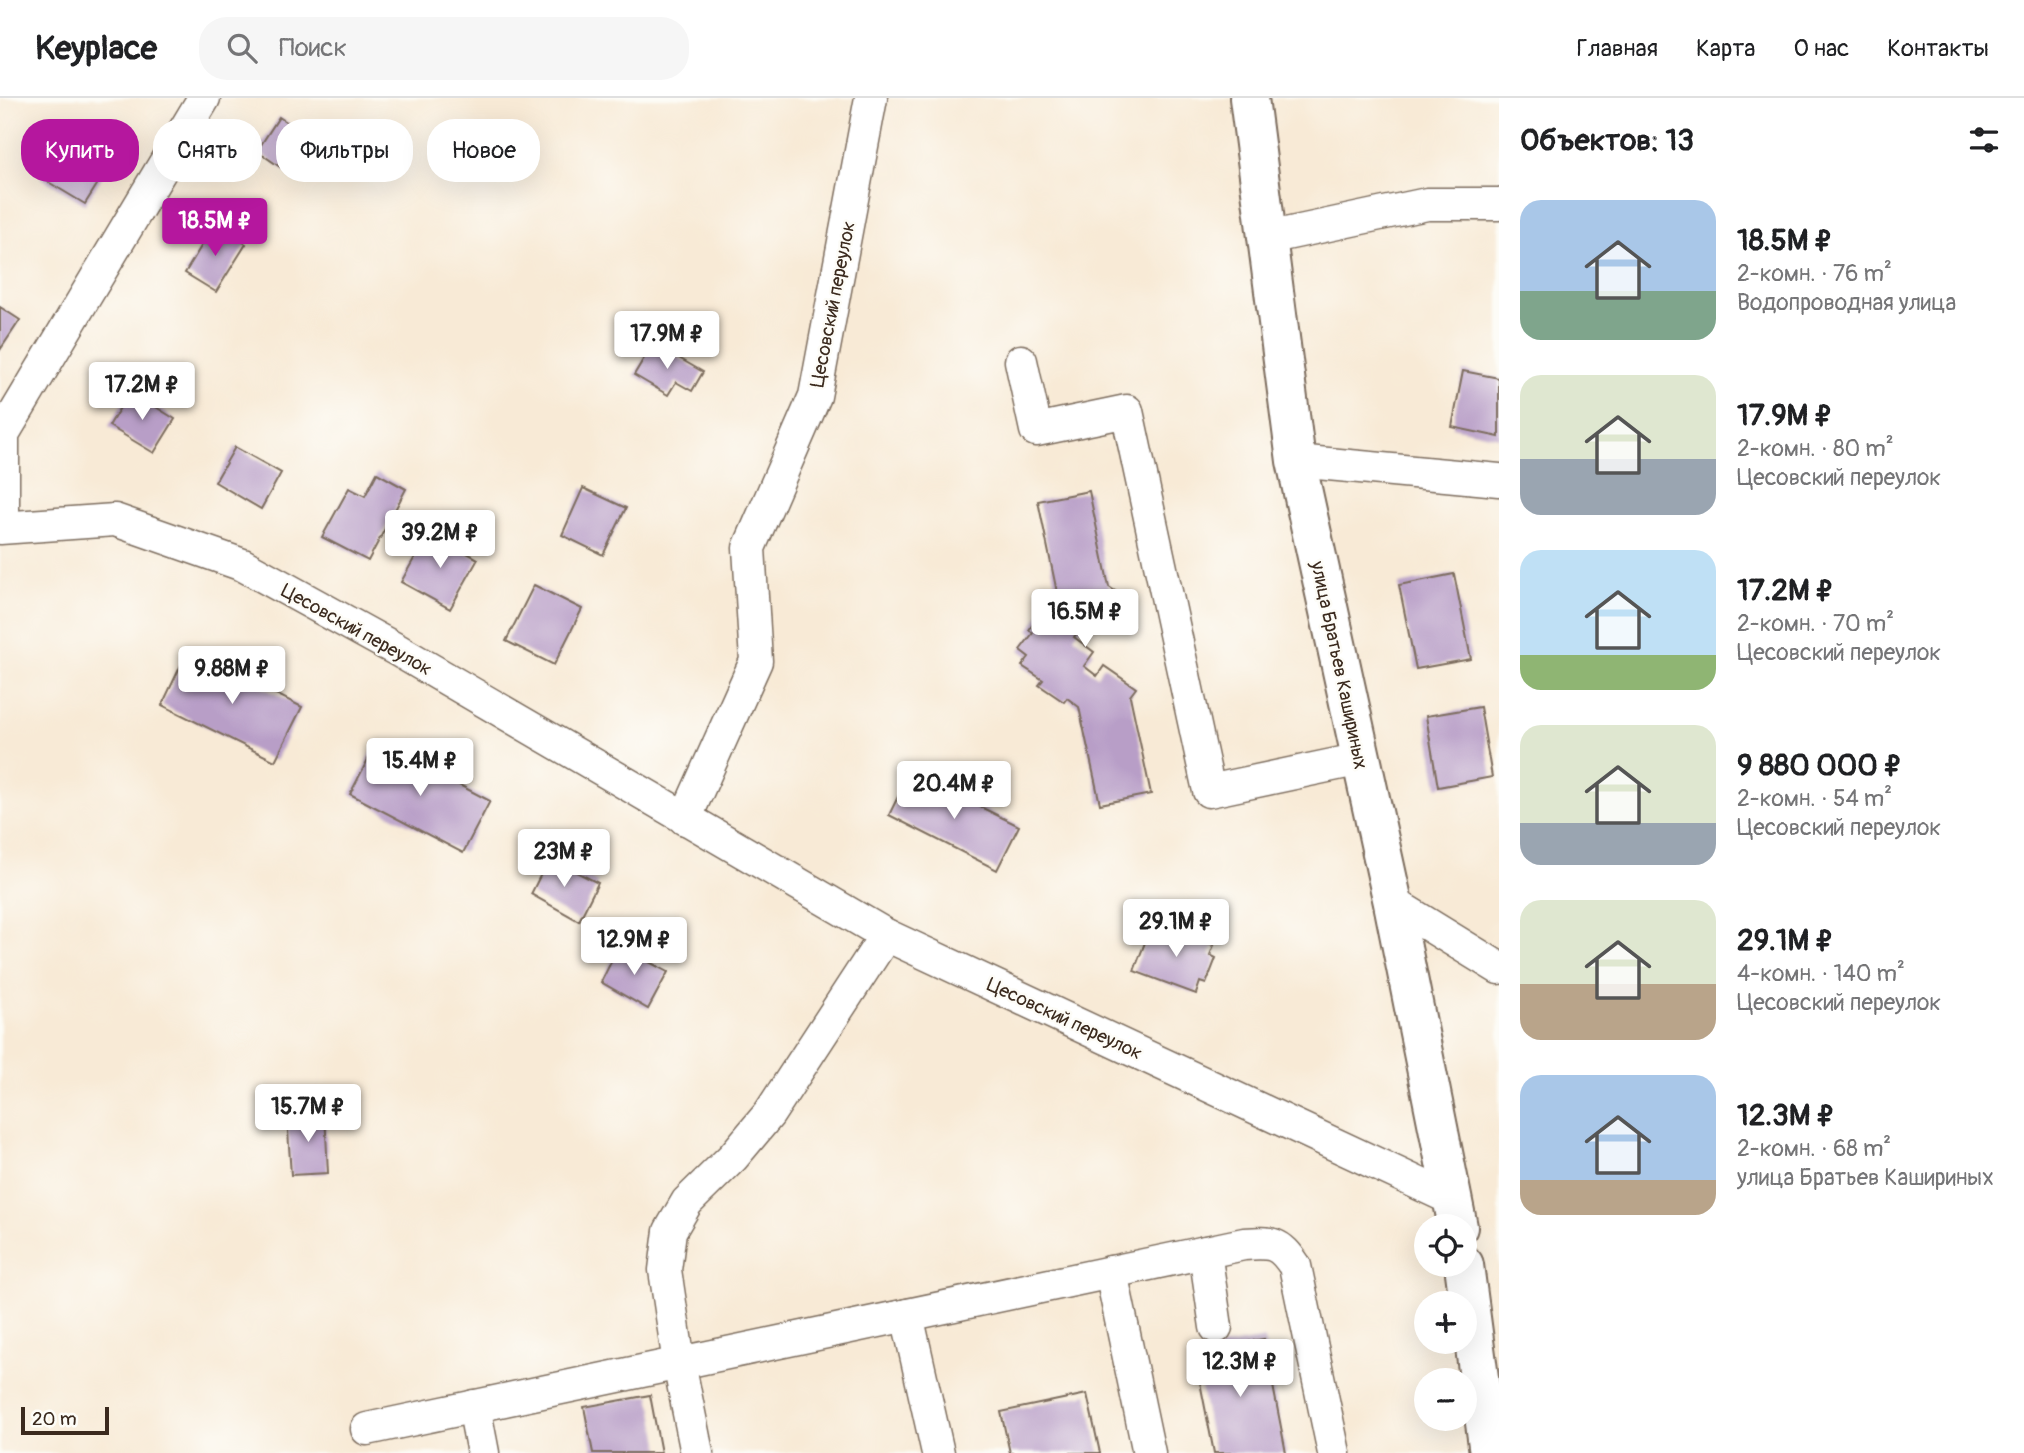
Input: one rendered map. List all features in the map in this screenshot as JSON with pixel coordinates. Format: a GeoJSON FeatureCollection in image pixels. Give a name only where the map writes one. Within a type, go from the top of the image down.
{"type":"FeatureCollection","features":[{"type":"Feature","properties":{"kind":"main road","name":"улица Братьев Кашириных"},"geometry":{"type":"LineString","coordinates":[[1249,98],[1296,461],[1393,903],[1456,1213]]}},
{"type":"Feature","properties":{"kind":"main road"},"geometry":{"type":"LineString","coordinates":[[1466,1277],[1489,1453]]}},
{"type":"Feature","properties":{"kind":"street"},"geometry":{"type":"LineString","coordinates":[[1,528],[3,433],[204,98]]}},
{"type":"Feature","properties":{"kind":"street","name":"Цесовский переулок"},"geometry":{"type":"LineString","coordinates":[[685,819],[756,661],[749,548],[815,396],[871,98]]}},
{"type":"Feature","properties":{"kind":"street"},"geometry":{"type":"LineString","coordinates":[[1267,238],[1427,204],[1499,204]]}},
{"type":"Feature","properties":{"kind":"street"},"geometry":{"type":"LineString","coordinates":[[1021,361],[1036,430],[1127,411],[1209,791],[1361,759]]}},
{"type":"Feature","properties":{"kind":"street"},"geometry":{"type":"LineString","coordinates":[[1296,461],[1499,480]]}},
{"type":"Feature","properties":{"kind":"street","name":"Цесовский переулок"},"geometry":{"type":"LineString","coordinates":[[1,528],[115,520],[243,565],[399,652],[886,935],[1456,1213]]}},
{"type":"Feature","properties":{"kind":"street"},"geometry":{"type":"LineString","coordinates":[[1393,903],[1499,968]]}},
{"type":"Feature","properties":{"kind":"street"},"geometry":{"type":"LineString","coordinates":[[697,1453],[679,1363],[665,1270],[670,1231],[687,1202],[733,1157],[769,1114],[886,935]]}},
{"type":"Feature","properties":{"kind":"street"},"geometry":{"type":"LineString","coordinates":[[367,1429],[1205,1252],[1268,1242],[1284,1249],[1295,1266],[1334,1453]]}},
{"type":"Feature","properties":{"kind":"street"},"geometry":{"type":"LineString","coordinates":[[1205,1252],[1216,1327]]}},
{"type":"Feature","properties":{"kind":"street"},"geometry":{"type":"LineString","coordinates":[[1111,1272],[1149,1453]]}},
{"type":"Feature","properties":{"kind":"street"},"geometry":{"type":"LineString","coordinates":[[907,1315],[938,1453]]}},
{"type":"Feature","properties":{"kind":"street"},"geometry":{"type":"LineString","coordinates":[[474,1406],[484,1453]]}},
{"type":"Feature","properties":{"kind":"building"},"geometry":{"type":"Polygon","coordinates":[[[276,122],[276,164],[262,154],[262,143],[276,122]]]}},
{"type":"Feature","properties":{"kind":"building"},"geometry":{"type":"Polygon","coordinates":[[[48,182],[99,182],[85,204],[48,182]]]}},
{"type":"Feature","properties":{"kind":"building"},"geometry":{"type":"Polygon","coordinates":[[[214,225],[246,244],[216,292],[185,273],[214,225]]]}},
{"type":"Feature","properties":{"kind":"building"},"geometry":{"type":"Polygon","coordinates":[[[0,307],[20,320],[0,350],[0,307]]]}},
{"type":"Feature","properties":{"kind":"building"},"geometry":{"type":"Polygon","coordinates":[[[653,343],[703,372],[692,391],[676,382],[668,395],[634,375],[653,343]]]}},
{"type":"Feature","properties":{"kind":"building"},"geometry":{"type":"Polygon","coordinates":[[[1463,371],[1499,378],[1499,437],[1452,427],[1463,371]]]}},
{"type":"Feature","properties":{"kind":"building"},"geometry":{"type":"Polygon","coordinates":[[[130,391],[175,419],[154,453],[109,426],[130,391]]]}},
{"type":"Feature","properties":{"kind":"building"},"geometry":{"type":"Polygon","coordinates":[[[235,447],[281,473],[261,509],[215,482],[235,447]]]}},
{"type":"Feature","properties":{"kind":"building"},"geometry":{"type":"Polygon","coordinates":[[[377,473],[406,489],[368,561],[322,537],[349,488],[365,496],[377,473]]]}},
{"type":"Feature","properties":{"kind":"building"},"geometry":{"type":"Polygon","coordinates":[[[583,488],[626,508],[603,555],[562,535],[583,488]]]}},
{"type":"Feature","properties":{"kind":"building"},"geometry":{"type":"Polygon","coordinates":[[[1089,491],[1109,587],[1118,593],[1095,626],[1087,620],[1074,637],[1094,652],[1084,666],[1097,676],[1104,666],[1136,688],[1130,696],[1151,794],[1100,804],[1079,707],[1067,698],[1064,702],[1039,685],[1043,680],[1022,666],[1029,657],[1020,650],[1033,633],[1029,630],[1046,605],[1051,608],[1058,597],[1038,501],[1089,491]]]}},
{"type":"Feature","properties":{"kind":"building"},"geometry":{"type":"Polygon","coordinates":[[[429,532],[478,559],[450,609],[401,582],[429,532]]]}},
{"type":"Feature","properties":{"kind":"building"},"geometry":{"type":"Polygon","coordinates":[[[1454,574],[1471,659],[1416,669],[1399,585],[1454,574]]]}},
{"type":"Feature","properties":{"kind":"building"},"geometry":{"type":"Polygon","coordinates":[[[534,585],[582,609],[554,665],[506,641],[534,585]]]}},
{"type":"Feature","properties":{"kind":"building"},"geometry":{"type":"Polygon","coordinates":[[[188,650],[302,707],[275,761],[162,705],[188,650]]]}},
{"type":"Feature","properties":{"kind":"building"},"geometry":{"type":"Polygon","coordinates":[[[1480,707],[1492,777],[1438,787],[1426,716],[1480,707]]]}},
{"type":"Feature","properties":{"kind":"building"},"geometry":{"type":"Polygon","coordinates":[[[377,742],[490,801],[463,853],[350,794],[377,742]]]}},
{"type":"Feature","properties":{"kind":"building"},"geometry":{"type":"Polygon","coordinates":[[[910,772],[1019,826],[997,870],[889,815],[910,772]]]}},
{"type":"Feature","properties":{"kind":"building"},"geometry":{"type":"Polygon","coordinates":[[[549,858],[598,883],[579,921],[531,894],[549,858]]]}},
{"type":"Feature","properties":{"kind":"building"},"geometry":{"type":"Polygon","coordinates":[[[1153,922],[1214,945],[1210,955],[1216,958],[1206,984],[1200,982],[1196,994],[1134,971],[1153,922]]]}},
{"type":"Feature","properties":{"kind":"building"},"geometry":{"type":"Polygon","coordinates":[[[619,946],[668,972],[648,1009],[601,982],[619,946]]]}},
{"type":"Feature","properties":{"kind":"building"},"geometry":{"type":"Polygon","coordinates":[[[325,1114],[328,1173],[291,1175],[287,1116],[325,1114]]]}},
{"type":"Feature","properties":{"kind":"building"},"geometry":{"type":"Polygon","coordinates":[[[1264,1339],[1286,1453],[1214,1453],[1194,1352],[1264,1339]]]}},
{"type":"Feature","properties":{"kind":"building"},"geometry":{"type":"Polygon","coordinates":[[[1087,1394],[1100,1453],[1010,1453],[1001,1412],[1087,1394]]]}},
{"type":"Feature","properties":{"kind":"building"},"geometry":{"type":"Polygon","coordinates":[[[650,1395],[661,1453],[593,1453],[584,1407],[650,1395]]]}}]}
